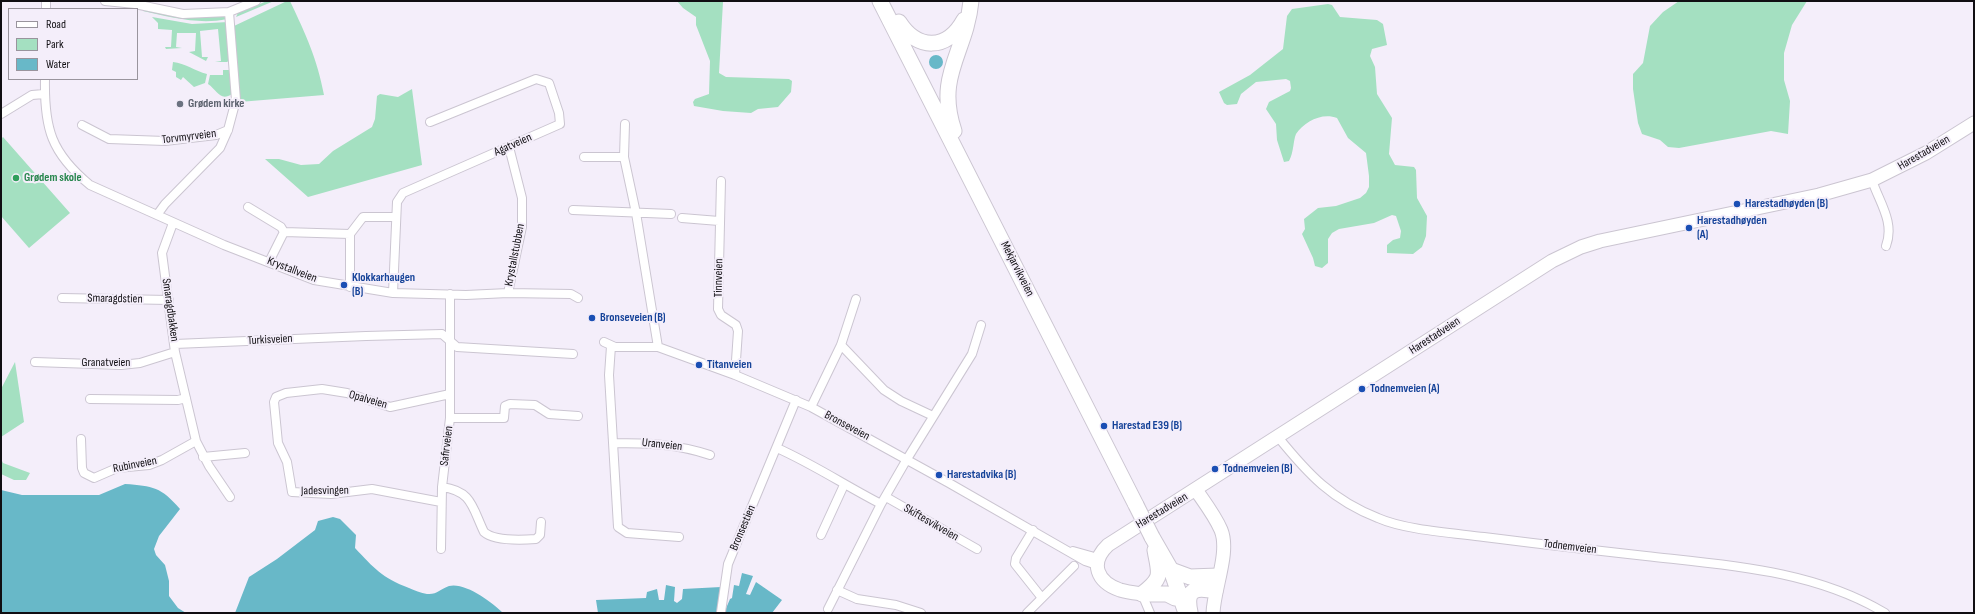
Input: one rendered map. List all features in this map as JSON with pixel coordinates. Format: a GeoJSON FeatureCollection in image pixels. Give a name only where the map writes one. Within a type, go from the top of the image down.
{"type":"FeatureCollection","features":[{"type":"Feature","properties":{"kind":"highway"},"geometry":{"type":"LineString","coordinates":[[878,3],[893,15],[910,36],[918,41],[933,43],[948,39],[953,35],[963,22],[971,3]]}},
{"type":"Feature","properties":{"kind":"highway","name":"Mekjarvikveien"},"geometry":{"type":"LineString","coordinates":[[878,3],[880,17],[895,29],[1154,541],[1178,596]]}},
{"type":"Feature","properties":{"kind":"highway"},"geometry":{"type":"LineString","coordinates":[[964,164],[949,113],[948,92],[952,66],[968,25],[971,3]]}},
{"type":"Feature","properties":{"kind":"highway"},"geometry":{"type":"LineString","coordinates":[[1142,594],[1154,584],[1160,574],[1154,541]]}},
{"type":"Feature","properties":{"kind":"highway","name":"Mekjarvikveien"},"geometry":{"type":"LineString","coordinates":[[1154,541],[1171,570],[1178,596]]}},
{"type":"Feature","properties":{"kind":"highway"},"geometry":{"type":"LineString","coordinates":[[1171,570],[1217,584]]}},
{"type":"Feature","properties":{"kind":"highway"},"geometry":{"type":"LineString","coordinates":[[1190,613],[1188,599],[1192,591],[1217,584]]}},
{"type":"Feature","properties":{"kind":"highway"},"geometry":{"type":"LineString","coordinates":[[1142,594],[1167,594],[1178,596]]}},
{"type":"Feature","properties":{"kind":"highway"},"geometry":{"type":"LineString","coordinates":[[1178,596],[1179,613]]}},
{"type":"Feature","properties":{"kind":"highway"},"geometry":{"type":"LineString","coordinates":[[1178,596],[1186,613]]}},
{"type":"Feature","properties":{"kind":"main road","name":"Harestadveien"},"geometry":{"type":"LineString","coordinates":[[1098,562],[1108,546],[1552,261],[1568,253],[1600,241],[1820,195],[1872,180],[1926,153],[1974,123]]}},
{"type":"Feature","properties":{"kind":"main road"},"geometry":{"type":"LineString","coordinates":[[1196,490],[1221,531],[1224,545],[1223,559],[1217,584],[1213,613]]}},
{"type":"Feature","properties":{"kind":"main road"},"geometry":{"type":"LineString","coordinates":[[1098,562],[1100,574],[1110,585],[1122,590],[1142,594]]}},
{"type":"Feature","properties":{"kind":"street"},"geometry":{"type":"LineString","coordinates":[[105,1],[136,4],[183,14],[230,12],[256,1]]}},
{"type":"Feature","properties":{"kind":"street","name":"Torvmyrveien"},"geometry":{"type":"LineString","coordinates":[[82,125],[109,139],[158,141],[216,135],[228,130],[236,100],[230,12]]}},
{"type":"Feature","properties":{"kind":"street","name":"Agatveien"},"geometry":{"type":"LineString","coordinates":[[393,293],[397,202],[403,193],[560,124],[559,113],[550,83],[536,79],[430,122]]}},
{"type":"Feature","properties":{"kind":"street","name":"Krystallveien"},"geometry":{"type":"LineString","coordinates":[[45,80],[44,94],[50,134],[56,149],[64,160],[90,185],[172,223],[314,280],[350,287],[393,293],[466,295],[508,293],[571,294],[578,298]]}},
{"type":"Feature","properties":{"kind":"street"},"geometry":{"type":"LineString","coordinates":[[2,113],[32,95],[44,94]]}},
{"type":"Feature","properties":{"kind":"street"},"geometry":{"type":"LineString","coordinates":[[625,124],[624,157],[636,213],[658,347]]}},
{"type":"Feature","properties":{"kind":"street"},"geometry":{"type":"LineString","coordinates":[[157,215],[165,204],[220,148],[228,130]]}},
{"type":"Feature","properties":{"kind":"street","name":"Krystallstubben"},"geometry":{"type":"LineString","coordinates":[[508,293],[522,227],[522,198],[509,147]]}},
{"type":"Feature","properties":{"kind":"street"},"geometry":{"type":"LineString","coordinates":[[584,157],[624,157]]}},
{"type":"Feature","properties":{"kind":"street"},"geometry":{"type":"LineString","coordinates":[[1872,180],[1890,227],[1890,237],[1886,246]]}},
{"type":"Feature","properties":{"kind":"street","name":"Tinnveien"},"geometry":{"type":"LineString","coordinates":[[722,181],[719,220],[718,309],[721,315],[736,325],[738,331],[735,375]]}},
{"type":"Feature","properties":{"kind":"street"},"geometry":{"type":"LineString","coordinates":[[248,207],[281,227],[284,232]]}},
{"type":"Feature","properties":{"kind":"street"},"geometry":{"type":"LineString","coordinates":[[573,210],[671,214]]}},
{"type":"Feature","properties":{"kind":"street"},"geometry":{"type":"LineString","coordinates":[[350,287],[350,234],[363,217],[396,217]]}},
{"type":"Feature","properties":{"kind":"street"},"geometry":{"type":"LineString","coordinates":[[682,218],[719,220]]}},
{"type":"Feature","properties":{"kind":"street","name":"Smaragdbakken"},"geometry":{"type":"LineString","coordinates":[[172,223],[162,253],[175,348],[196,441],[203,456],[230,497]]}},
{"type":"Feature","properties":{"kind":"street"},"geometry":{"type":"LineString","coordinates":[[284,232],[350,234]]}},
{"type":"Feature","properties":{"kind":"street"},"geometry":{"type":"LineString","coordinates":[[269,262],[284,232]]}},
{"type":"Feature","properties":{"kind":"street","name":"Safirveien"},"geometry":{"type":"LineString","coordinates":[[441,550],[442,487],[450,418],[450,294]]}},
{"type":"Feature","properties":{"kind":"street","name":"Smaragdstien"},"geometry":{"type":"LineString","coordinates":[[62,298],[169,300]]}},
{"type":"Feature","properties":{"kind":"street"},"geometry":{"type":"LineString","coordinates":[[811,407],[841,345],[856,300]]}},
{"type":"Feature","properties":{"kind":"street"},"geometry":{"type":"LineString","coordinates":[[828,609],[883,500],[972,354],[981,324]]}},
{"type":"Feature","properties":{"kind":"street","name":"Turkisveien"},"geometry":{"type":"LineString","coordinates":[[175,348],[366,336],[442,334],[451,342]]}},
{"type":"Feature","properties":{"kind":"street"},"geometry":{"type":"LineString","coordinates":[[451,342],[456,347],[573,354]]}},
{"type":"Feature","properties":{"kind":"street","name":"Bronseveien"},"geometry":{"type":"LineString","coordinates":[[679,537],[627,533],[618,527],[608,344],[658,347],[735,375],[796,400],[907,459],[1067,550],[1098,562]]}},
{"type":"Feature","properties":{"kind":"street"},"geometry":{"type":"LineString","coordinates":[[841,345],[884,390],[901,401],[933,416]]}},
{"type":"Feature","properties":{"kind":"street","name":"Granatveien"},"geometry":{"type":"LineString","coordinates":[[35,362],[121,365],[140,363],[175,348]]}},
{"type":"Feature","properties":{"kind":"street","name":"Opalveien"},"geometry":{"type":"LineString","coordinates":[[286,393],[322,389],[347,393],[390,407],[450,394]]}},
{"type":"Feature","properties":{"kind":"street","name":"Jadesvingen"},"geometry":{"type":"LineString","coordinates":[[286,393],[276,397],[274,402],[278,443],[287,462],[292,492],[331,494],[372,489],[441,502]]}},
{"type":"Feature","properties":{"kind":"street"},"geometry":{"type":"LineString","coordinates":[[90,399],[178,400],[186,398]]}},
{"type":"Feature","properties":{"kind":"street","name":"Bronsestien"},"geometry":{"type":"LineString","coordinates":[[722,612],[728,564],[796,400]]}},
{"type":"Feature","properties":{"kind":"street"},"geometry":{"type":"LineString","coordinates":[[450,418],[504,418],[505,406],[510,404],[535,405],[549,414],[578,416]]}},
{"type":"Feature","properties":{"kind":"street","name":"Todnemveien"},"geometry":{"type":"LineString","coordinates":[[1278,437],[1323,487],[1360,511],[1385,521],[1436,530],[1544,544],[1754,568],[1790,576],[1820,585],[1870,604],[1885,613]]}},
{"type":"Feature","properties":{"kind":"street","name":"Rubinveien"},"geometry":{"type":"LineString","coordinates":[[81,439],[82,468],[84,473],[94,478],[117,468],[149,465],[162,460],[196,441]]}},
{"type":"Feature","properties":{"kind":"street","name":"Uranveien"},"geometry":{"type":"LineString","coordinates":[[613,443],[652,442],[689,448],[710,455]]}},
{"type":"Feature","properties":{"kind":"street","name":"Skiftesvikveien"},"geometry":{"type":"LineString","coordinates":[[777,448],[796,456],[844,485],[883,500],[977,549]]}},
{"type":"Feature","properties":{"kind":"street"},"geometry":{"type":"LineString","coordinates":[[203,456],[245,453]]}},
{"type":"Feature","properties":{"kind":"street"},"geometry":{"type":"LineString","coordinates":[[821,535],[844,485]]}},
{"type":"Feature","properties":{"kind":"street"},"geometry":{"type":"LineString","coordinates":[[442,487],[454,489],[467,497],[484,532],[488,535],[517,540],[536,539],[540,535],[541,522]]}},
{"type":"Feature","properties":{"kind":"street"},"geometry":{"type":"LineString","coordinates":[[1034,530],[1016,558],[1015,564],[1042,598]]}},
{"type":"Feature","properties":{"kind":"street"},"geometry":{"type":"LineString","coordinates":[[1027,613],[1074,566]]}},
{"type":"Feature","properties":{"kind":"street"},"geometry":{"type":"LineString","coordinates":[[837,590],[857,599],[896,605],[921,613]]}},
{"type":"Feature","properties":{"kind":"street"},"geometry":{"type":"LineString","coordinates":[[1142,594],[1150,613]]}},
{"type":"Feature","properties":{"kind":"green space"},"geometry":{"type":"Polygon","coordinates":[[[267,1],[274,1],[236,17],[238,13],[267,1]]]}},
{"type":"Feature","properties":{"kind":"green space"},"geometry":{"type":"Polygon","coordinates":[[[287,1],[290,1],[310,47],[318,69],[324,95],[239,102],[234,26],[287,1]]]}},
{"type":"Feature","properties":{"kind":"green space"},"geometry":{"type":"Polygon","coordinates":[[[677,1],[723,2],[719,73],[726,77],[789,79],[792,81],[791,92],[778,107],[758,109],[751,113],[723,111],[694,106],[693,102],[695,99],[709,94],[710,61],[696,25],[696,17],[683,8],[677,1]]]}},
{"type":"Feature","properties":{"kind":"green space"},"geometry":{"type":"Polygon","coordinates":[[[1679,1],[1807,1],[1792,25],[1784,53],[1784,80],[1790,101],[1788,134],[1771,131],[1679,148],[1668,147],[1660,140],[1642,134],[1638,123],[1633,89],[1633,74],[1643,63],[1650,26],[1663,12],[1679,1]]]}},
{"type":"Feature","properties":{"kind":"green space"},"geometry":{"type":"Polygon","coordinates":[[[1328,4],[1332,5],[1340,17],[1377,20],[1383,24],[1387,45],[1372,49],[1370,56],[1375,67],[1377,94],[1392,118],[1389,154],[1395,165],[1414,167],[1416,170],[1417,198],[1427,216],[1426,236],[1422,247],[1413,254],[1387,253],[1387,245],[1393,240],[1400,238],[1401,231],[1396,216],[1392,215],[1374,223],[1339,229],[1332,233],[1328,239],[1328,263],[1322,268],[1315,266],[1302,234],[1305,229],[1304,219],[1318,208],[1336,206],[1360,198],[1366,193],[1369,187],[1369,176],[1366,153],[1348,138],[1337,118],[1325,116],[1314,119],[1299,130],[1295,137],[1292,154],[1289,161],[1284,162],[1277,140],[1276,124],[1266,109],[1269,102],[1290,91],[1290,81],[1286,79],[1256,82],[1241,94],[1237,104],[1227,105],[1224,103],[1219,92],[1250,75],[1283,49],[1287,16],[1292,9],[1328,4]]]}},
{"type":"Feature","properties":{"kind":"green space"},"geometry":{"type":"Polygon","coordinates":[[[146,9],[194,16],[223,16],[227,19],[216,21],[185,20],[143,11],[146,9]]]}},
{"type":"Feature","properties":{"kind":"green space"},"geometry":{"type":"Polygon","coordinates":[[[152,17],[192,24],[228,22],[230,60],[227,62],[215,62],[221,61],[218,29],[200,31],[202,57],[208,57],[206,61],[189,52],[195,51],[196,33],[177,33],[176,47],[182,48],[166,49],[165,47],[171,47],[172,30],[158,29],[158,23],[152,17]]]}},
{"type":"Feature","properties":{"kind":"green space"},"geometry":{"type":"Polygon","coordinates":[[[173,62],[207,74],[205,83],[194,87],[183,77],[181,80],[176,77],[176,72],[172,70],[173,62]]]}},
{"type":"Feature","properties":{"kind":"green space"},"geometry":{"type":"Polygon","coordinates":[[[223,70],[230,70],[232,94],[224,97],[208,84],[210,75],[223,75],[223,70]]]}},
{"type":"Feature","properties":{"kind":"green space"},"geometry":{"type":"Polygon","coordinates":[[[412,89],[422,165],[308,197],[265,159],[279,159],[301,165],[319,164],[333,151],[372,127],[375,119],[377,96],[380,94],[398,97],[412,89]]]}},
{"type":"Feature","properties":{"kind":"green space"},"geometry":{"type":"Polygon","coordinates":[[[3,137],[70,213],[29,248],[1,216],[1,139],[3,137]]]}},
{"type":"Feature","properties":{"kind":"green space"},"geometry":{"type":"Polygon","coordinates":[[[15,362],[24,422],[1,437],[1,389],[15,362]]]}},
{"type":"Feature","properties":{"kind":"green space"},"geometry":{"type":"Polygon","coordinates":[[[1,459],[3,463],[30,473],[26,480],[14,480],[1,474],[1,459]]]}},
{"type":"Feature","properties":{"kind":"water"},"geometry":{"type":"Polygon","coordinates":[[[936,55],[941,57],[943,62],[941,67],[936,69],[931,67],[929,62],[931,57],[936,55]]]}},
{"type":"Feature","properties":{"kind":"water"},"geometry":{"type":"Polygon","coordinates":[[[125,484],[156,489],[167,496],[180,509],[159,536],[154,549],[156,555],[165,565],[169,581],[169,596],[178,608],[186,613],[1,613],[1,490],[22,495],[99,495],[125,484]]]}},
{"type":"Feature","properties":{"kind":"water"},"geometry":{"type":"Polygon","coordinates":[[[333,517],[340,519],[356,535],[355,548],[373,567],[392,580],[415,591],[427,594],[436,593],[449,586],[463,587],[478,594],[503,613],[235,613],[249,577],[277,559],[315,530],[318,521],[333,517]]]}},
{"type":"Feature","properties":{"kind":"water"},"geometry":{"type":"Polygon","coordinates":[[[742,573],[753,576],[746,594],[750,595],[756,582],[782,600],[772,613],[724,613],[730,599],[732,598],[734,585],[739,586],[742,573]]]}},
{"type":"Feature","properties":{"kind":"water"},"geometry":{"type":"Polygon","coordinates":[[[666,585],[675,587],[674,601],[677,603],[682,599],[683,589],[721,587],[717,610],[724,613],[598,613],[596,600],[646,598],[647,592],[657,589],[659,600],[664,600],[666,585]]]}},
{"type":"Feature","properties":{"kind":"place","name":"Grødem kirke"},"geometry":{"type":"Point","coordinates":[180,104]}},
{"type":"Feature","properties":{"kind":"place","name":"Grødem skole"},"geometry":{"type":"Point","coordinates":[16,178]}},
{"type":"Feature","properties":{"kind":"place","name":"Harestadhøyden (B)"},"geometry":{"type":"Point","coordinates":[1737,204]}},
{"type":"Feature","properties":{"kind":"place","name":"Harestadhøyden (A)"},"geometry":{"type":"Point","coordinates":[1689,228]}},
{"type":"Feature","properties":{"kind":"place","name":"Klokkarhaugen (B)"},"geometry":{"type":"Point","coordinates":[344,285]}},
{"type":"Feature","properties":{"kind":"place","name":"Bronseveien (B)"},"geometry":{"type":"Point","coordinates":[592,318]}},
{"type":"Feature","properties":{"kind":"place","name":"Titanveien"},"geometry":{"type":"Point","coordinates":[699,365]}},
{"type":"Feature","properties":{"kind":"place","name":"Todnemveien (A)"},"geometry":{"type":"Point","coordinates":[1362,389]}},
{"type":"Feature","properties":{"kind":"place","name":"Harestad E39 (B)"},"geometry":{"type":"Point","coordinates":[1104,426]}},
{"type":"Feature","properties":{"kind":"place","name":"Todnemveien (B)"},"geometry":{"type":"Point","coordinates":[1215,469]}},
{"type":"Feature","properties":{"kind":"place","name":"Harestadvika (B)"},"geometry":{"type":"Point","coordinates":[939,475]}}]}
